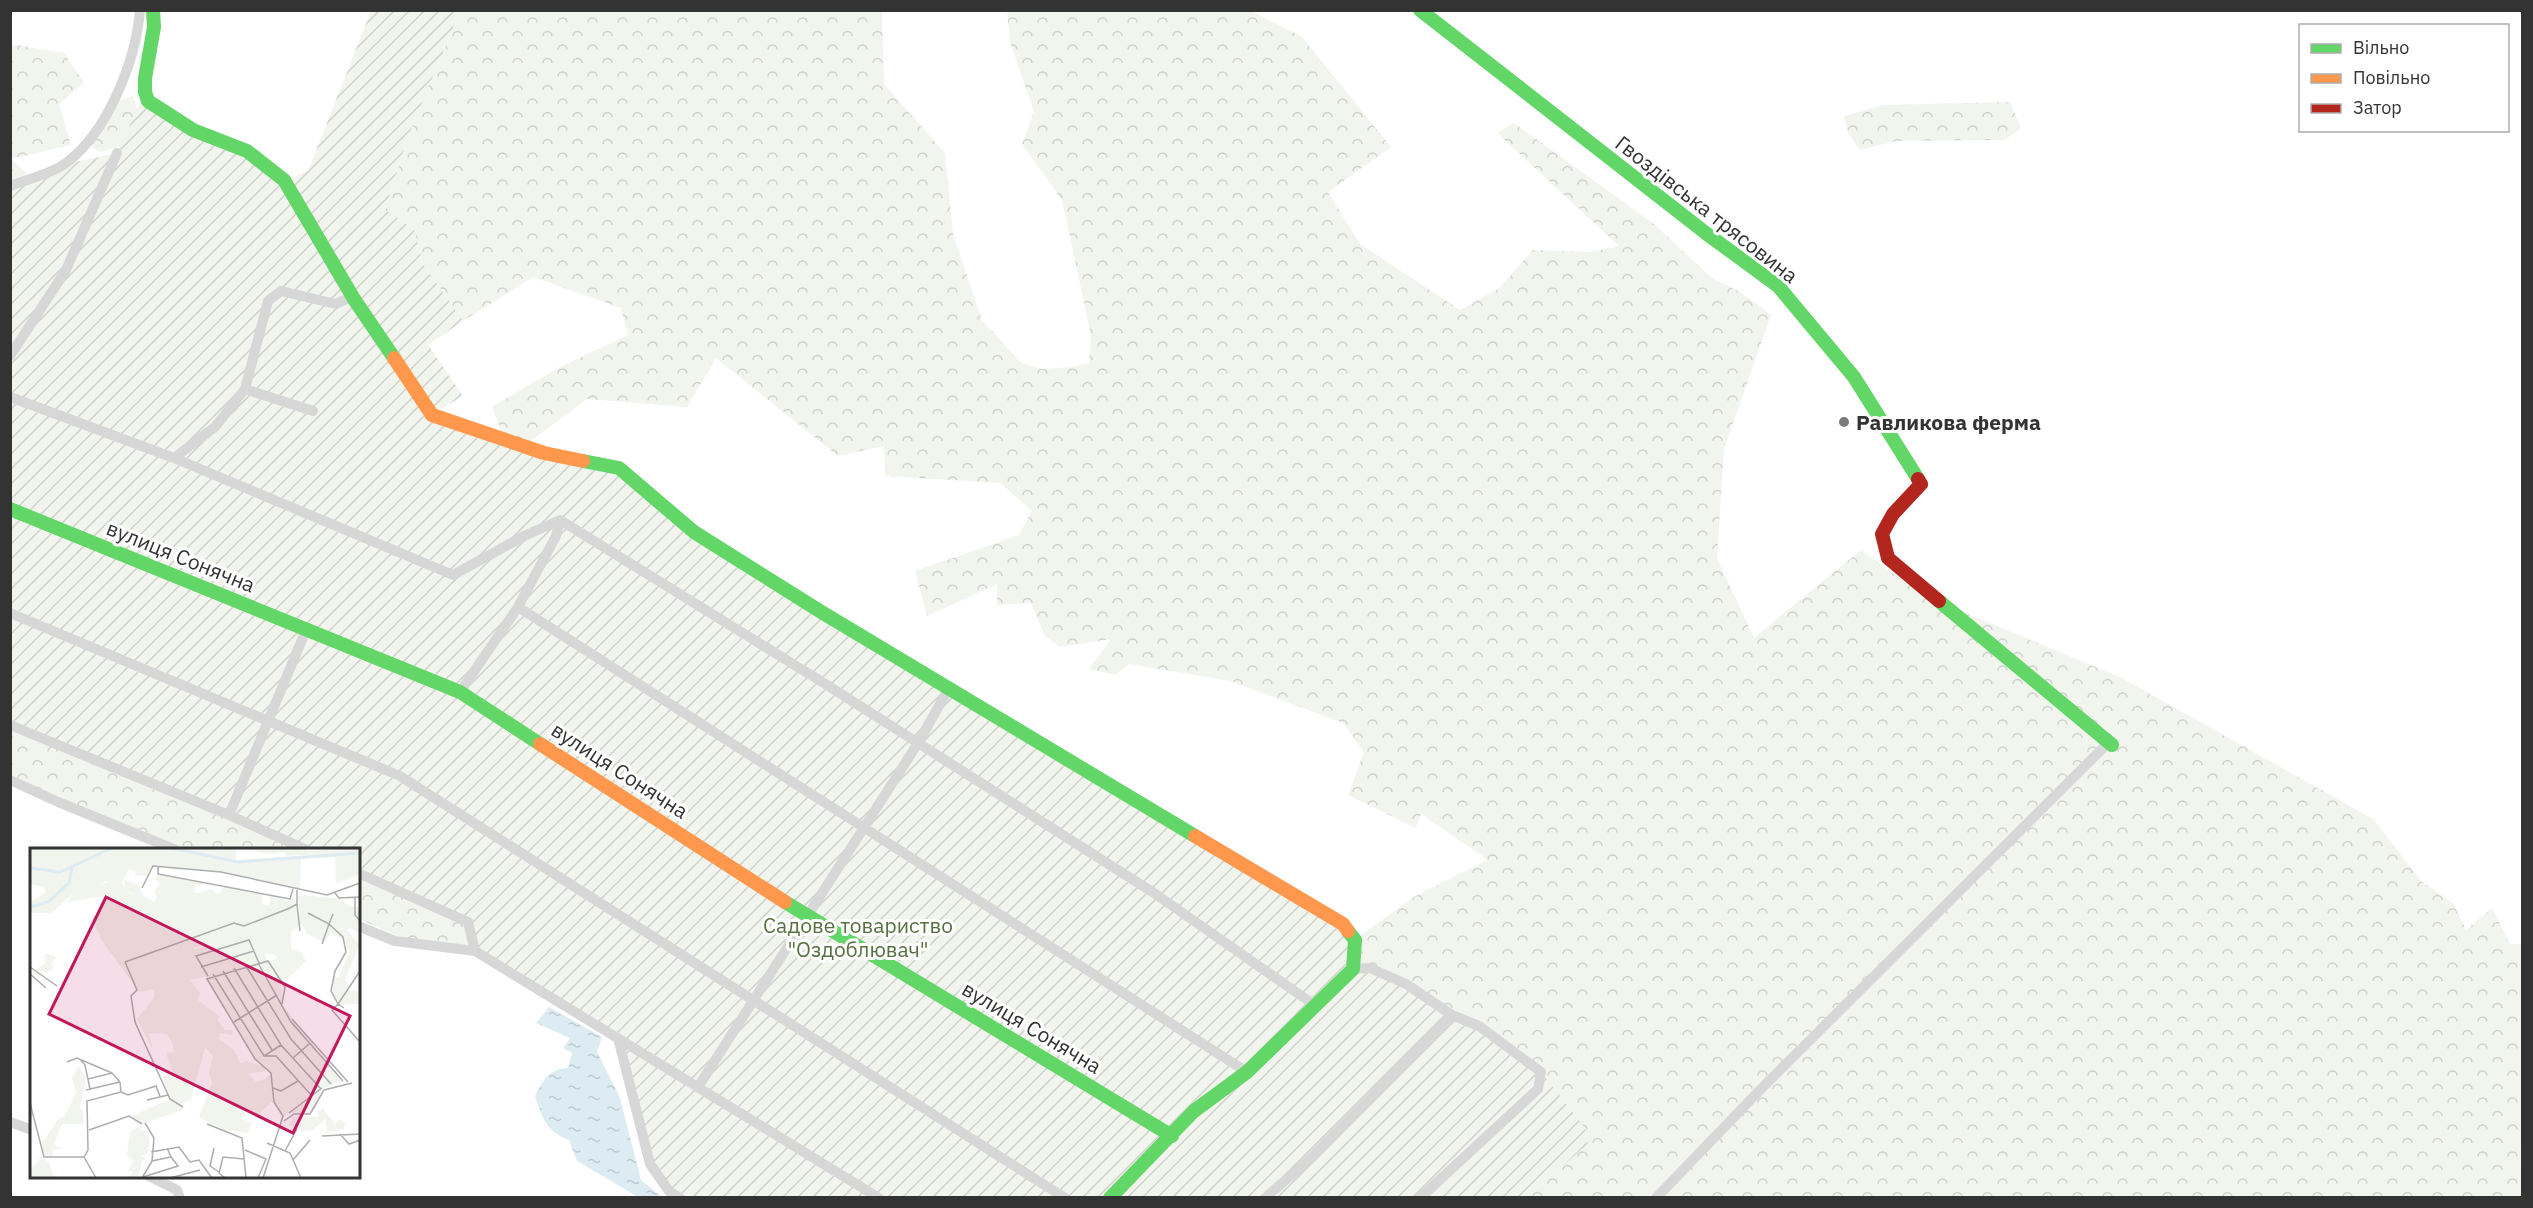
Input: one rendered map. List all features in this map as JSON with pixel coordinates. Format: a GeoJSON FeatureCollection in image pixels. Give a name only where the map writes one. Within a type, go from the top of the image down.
{"type":"FeatureCollection","features":[{"type":"Feature","properties":{"kind":"street"},"geometry":{"type":"LineString","coordinates":[[10,186],[65,164],[96,130],[123,79],[135,43],[140,10]]}},
{"type":"Feature","properties":{"kind":"street"},"geometry":{"type":"LineString","coordinates":[[153,10],[154,27],[145,78],[148,101],[193,130],[247,151],[284,180],[353,296],[432,415],[544,453],[619,468],[694,532],[949,688],[1344,924],[1355,940],[1353,969],[1247,1072],[1194,1111],[1110,1197]]}},
{"type":"Feature","properties":{"kind":"street","name":"Гвоздівська трясовина"},"geometry":{"type":"LineString","coordinates":[[1420,10],[1707,234],[1778,286],[1854,377],[1921,484],[1893,514],[1882,534],[1888,558],[2111,743]]}},
{"type":"Feature","properties":{"kind":"street"},"geometry":{"type":"LineString","coordinates":[[10,356],[66,270],[117,153]]}},
{"type":"Feature","properties":{"kind":"street"},"geometry":{"type":"LineString","coordinates":[[174,458],[215,427],[245,389],[268,301],[281,291],[336,304],[353,296]]}},
{"type":"Feature","properties":{"kind":"street"},"geometry":{"type":"LineString","coordinates":[[245,389],[314,411]]}},
{"type":"Feature","properties":{"kind":"street"},"geometry":{"type":"LineString","coordinates":[[10,397],[174,458],[453,575],[524,536],[560,520]]}},
{"type":"Feature","properties":{"kind":"street","name":"вулиця Сонячна"},"geometry":{"type":"LineString","coordinates":[[10,509],[460,692],[807,916],[1172,1136]]}},
{"type":"Feature","properties":{"kind":"street"},"geometry":{"type":"LineString","coordinates":[[460,692],[518,607],[556,536],[560,520]]}},
{"type":"Feature","properties":{"kind":"street"},"geometry":{"type":"LineString","coordinates":[[560,520],[1154,893],[1316,1006]]}},
{"type":"Feature","properties":{"kind":"street"},"geometry":{"type":"LineString","coordinates":[[518,607],[1247,1072]]}},
{"type":"Feature","properties":{"kind":"street"},"geometry":{"type":"LineString","coordinates":[[10,613],[400,776],[1065,1197]]}},
{"type":"Feature","properties":{"kind":"street"},"geometry":{"type":"LineString","coordinates":[[229,815],[306,630]]}},
{"type":"Feature","properties":{"kind":"street"},"geometry":{"type":"LineString","coordinates":[[698,1087],[918,743],[949,688]]}},
{"type":"Feature","properties":{"kind":"street"},"geometry":{"type":"LineString","coordinates":[[10,725],[305,848]]}},
{"type":"Feature","properties":{"kind":"street"},"geometry":{"type":"LineString","coordinates":[[1656,1197],[1761,1089],[2111,743]]}},
{"type":"Feature","properties":{"kind":"street"},"geometry":{"type":"LineString","coordinates":[[10,780],[58,802],[173,848]]}},
{"type":"Feature","properties":{"kind":"street"},"geometry":{"type":"LineString","coordinates":[[360,874],[468,922],[475,951]]}},
{"type":"Feature","properties":{"kind":"street"},"geometry":{"type":"LineString","coordinates":[[360,927],[395,941],[475,951],[879,1197]]}},
{"type":"Feature","properties":{"kind":"street"},"geometry":{"type":"LineString","coordinates":[[1353,969],[1370,968],[1406,984],[1452,1015],[1479,1026],[1541,1072],[1538,1089],[1420,1197]]}},
{"type":"Feature","properties":{"kind":"street"},"geometry":{"type":"LineString","coordinates":[[1265,1197],[1311,1158],[1452,1015]]}},
{"type":"Feature","properties":{"kind":"street"},"geometry":{"type":"LineString","coordinates":[[618,1038],[650,1164],[669,1191],[680,1197]]}},
{"type":"Feature","properties":{"kind":"street"},"geometry":{"type":"LineString","coordinates":[[10,1122],[30,1129]]}},
{"type":"Feature","properties":{"kind":"street"},"geometry":{"type":"LineString","coordinates":[[153,1178],[177,1190],[180,1197]]}},
{"type":"Feature","properties":{"kind":"green space","name":"Садове товариство \"Оздоблювач\""},"geometry":{"type":"Polygon","coordinates":[[[371,11],[460,11],[407,139],[385,210],[414,229],[423,264],[463,321],[428,345],[463,396],[433,414],[619,468],[694,532],[1343,924],[1355,940],[1353,969],[1370,968],[1479,1026],[1541,1072],[1585,1128],[1588,1144],[1527,1197],[680,1197],[650,1164],[618,1038],[475,951],[467,922],[360,873],[360,848],[305,848],[11,725],[10,186],[65,164],[117,153],[145,92],[148,101],[247,151],[284,180],[308,171],[371,11]]]}},
{"type":"Feature","properties":{"kind":"green space"},"geometry":{"type":"Polygon","coordinates":[[[460,11],[882,11],[884,84],[945,153],[953,234],[982,320],[1020,362],[1042,369],[1072,367],[1089,363],[1091,335],[1062,200],[1022,144],[1034,112],[1010,42],[1007,11],[1255,11],[1301,36],[1391,147],[1328,192],[1360,244],[1460,310],[1498,289],[1533,250],[1591,252],[1619,246],[1497,133],[1514,123],[1654,224],[1712,278],[1740,292],[1771,315],[1724,449],[1717,558],[1754,638],[1861,550],[1925,596],[2122,678],[2373,819],[2422,882],[2453,903],[2466,930],[2492,908],[2510,944],[2522,944],[2522,1197],[1527,1197],[1588,1144],[1353,969],[1355,940],[1412,898],[1488,860],[1421,814],[1416,828],[1348,795],[1364,752],[1343,723],[1230,681],[1129,664],[1115,675],[1089,669],[1111,639],[1060,647],[1045,636],[1031,603],[997,605],[997,584],[927,616],[915,571],[1019,535],[1032,511],[1000,483],[885,476],[884,446],[838,456],[716,358],[687,407],[587,399],[524,446],[504,439],[492,407],[558,368],[628,335],[621,308],[533,277],[463,321],[423,264],[414,229],[385,211],[407,139],[460,11]]]}},
{"type":"Feature","properties":{"kind":"green space"},"geometry":{"type":"Polygon","coordinates":[[[11,44],[64,53],[84,83],[59,104],[71,145],[11,159],[11,44]]]}},
{"type":"Feature","properties":{"kind":"green space"},"geometry":{"type":"Polygon","coordinates":[[[133,96],[140,119],[127,144],[101,152],[91,147],[117,102],[133,96]]]}},
{"type":"Feature","properties":{"kind":"green space"},"geometry":{"type":"Polygon","coordinates":[[[2010,102],[2021,128],[2005,140],[1897,141],[1860,150],[1848,133],[1844,116],[1883,105],[2010,102]]]}},
{"type":"Feature","properties":{"kind":"green space"},"geometry":{"type":"Polygon","coordinates":[[[11,159],[27,173],[11,181],[11,159]]]}},
{"type":"Feature","properties":{"kind":"green space"},"geometry":{"type":"Polygon","coordinates":[[[11,725],[305,848],[174,848],[11,780],[11,725]]]}},
{"type":"Feature","properties":{"kind":"green space"},"geometry":{"type":"Polygon","coordinates":[[[360,873],[468,922],[475,951],[445,950],[401,937],[360,919],[360,873]]]}},
{"type":"Feature","properties":{"kind":"water"},"geometry":{"type":"Polygon","coordinates":[[[549,1007],[602,1037],[597,1052],[620,1098],[641,1180],[662,1197],[638,1197],[577,1161],[569,1140],[555,1133],[546,1123],[535,1096],[547,1076],[568,1068],[572,1053],[563,1048],[570,1038],[536,1023],[549,1007]]]}},
{"type":"Feature","properties":{"kind":"traffic: fast"},"geometry":{"type":"LineString","coordinates":[[153,10],[154,27],[145,78],[145,92],[148,101],[193,130],[247,151],[284,180],[354,299],[394,358]]}},
{"type":"Feature","properties":{"kind":"traffic: fast"},"geometry":{"type":"LineString","coordinates":[[1420,10],[1707,234],[1778,286],[1854,377],[1918,479]]}},
{"type":"Feature","properties":{"kind":"traffic: fast"},"geometry":{"type":"LineString","coordinates":[[583,461],[619,468],[694,532],[823,613],[1195,836]]}},
{"type":"Feature","properties":{"kind":"traffic: fast"},"geometry":{"type":"LineString","coordinates":[[10,509],[460,692],[540,744]]}},
{"type":"Feature","properties":{"kind":"traffic: fast"},"geometry":{"type":"LineString","coordinates":[[1939,601],[2112,745]]}},
{"type":"Feature","properties":{"kind":"traffic: fast"},"geometry":{"type":"LineString","coordinates":[[785,902],[1172,1136]]}},
{"type":"Feature","properties":{"kind":"traffic: fast"},"geometry":{"type":"LineString","coordinates":[[1110,1198],[1194,1111],[1247,1072],[1353,969],[1355,940],[1348,931]]}},
{"type":"Feature","properties":{"kind":"traffic: slow"},"geometry":{"type":"LineString","coordinates":[[394,358],[432,415],[544,453],[583,461]]}},
{"type":"Feature","properties":{"kind":"traffic: slow"},"geometry":{"type":"LineString","coordinates":[[540,744],[785,902]]}},
{"type":"Feature","properties":{"kind":"traffic: slow"},"geometry":{"type":"LineString","coordinates":[[1195,836],[1343,924],[1348,931]]}},
{"type":"Feature","properties":{"kind":"traffic: jam"},"geometry":{"type":"LineString","coordinates":[[1918,479],[1921,484],[1893,514],[1882,534],[1888,558],[1939,601]]}},
{"type":"Feature","properties":{"kind":"place","name":"Равликова ферма"},"geometry":{"type":"Point","coordinates":[1844,422]}}]}
